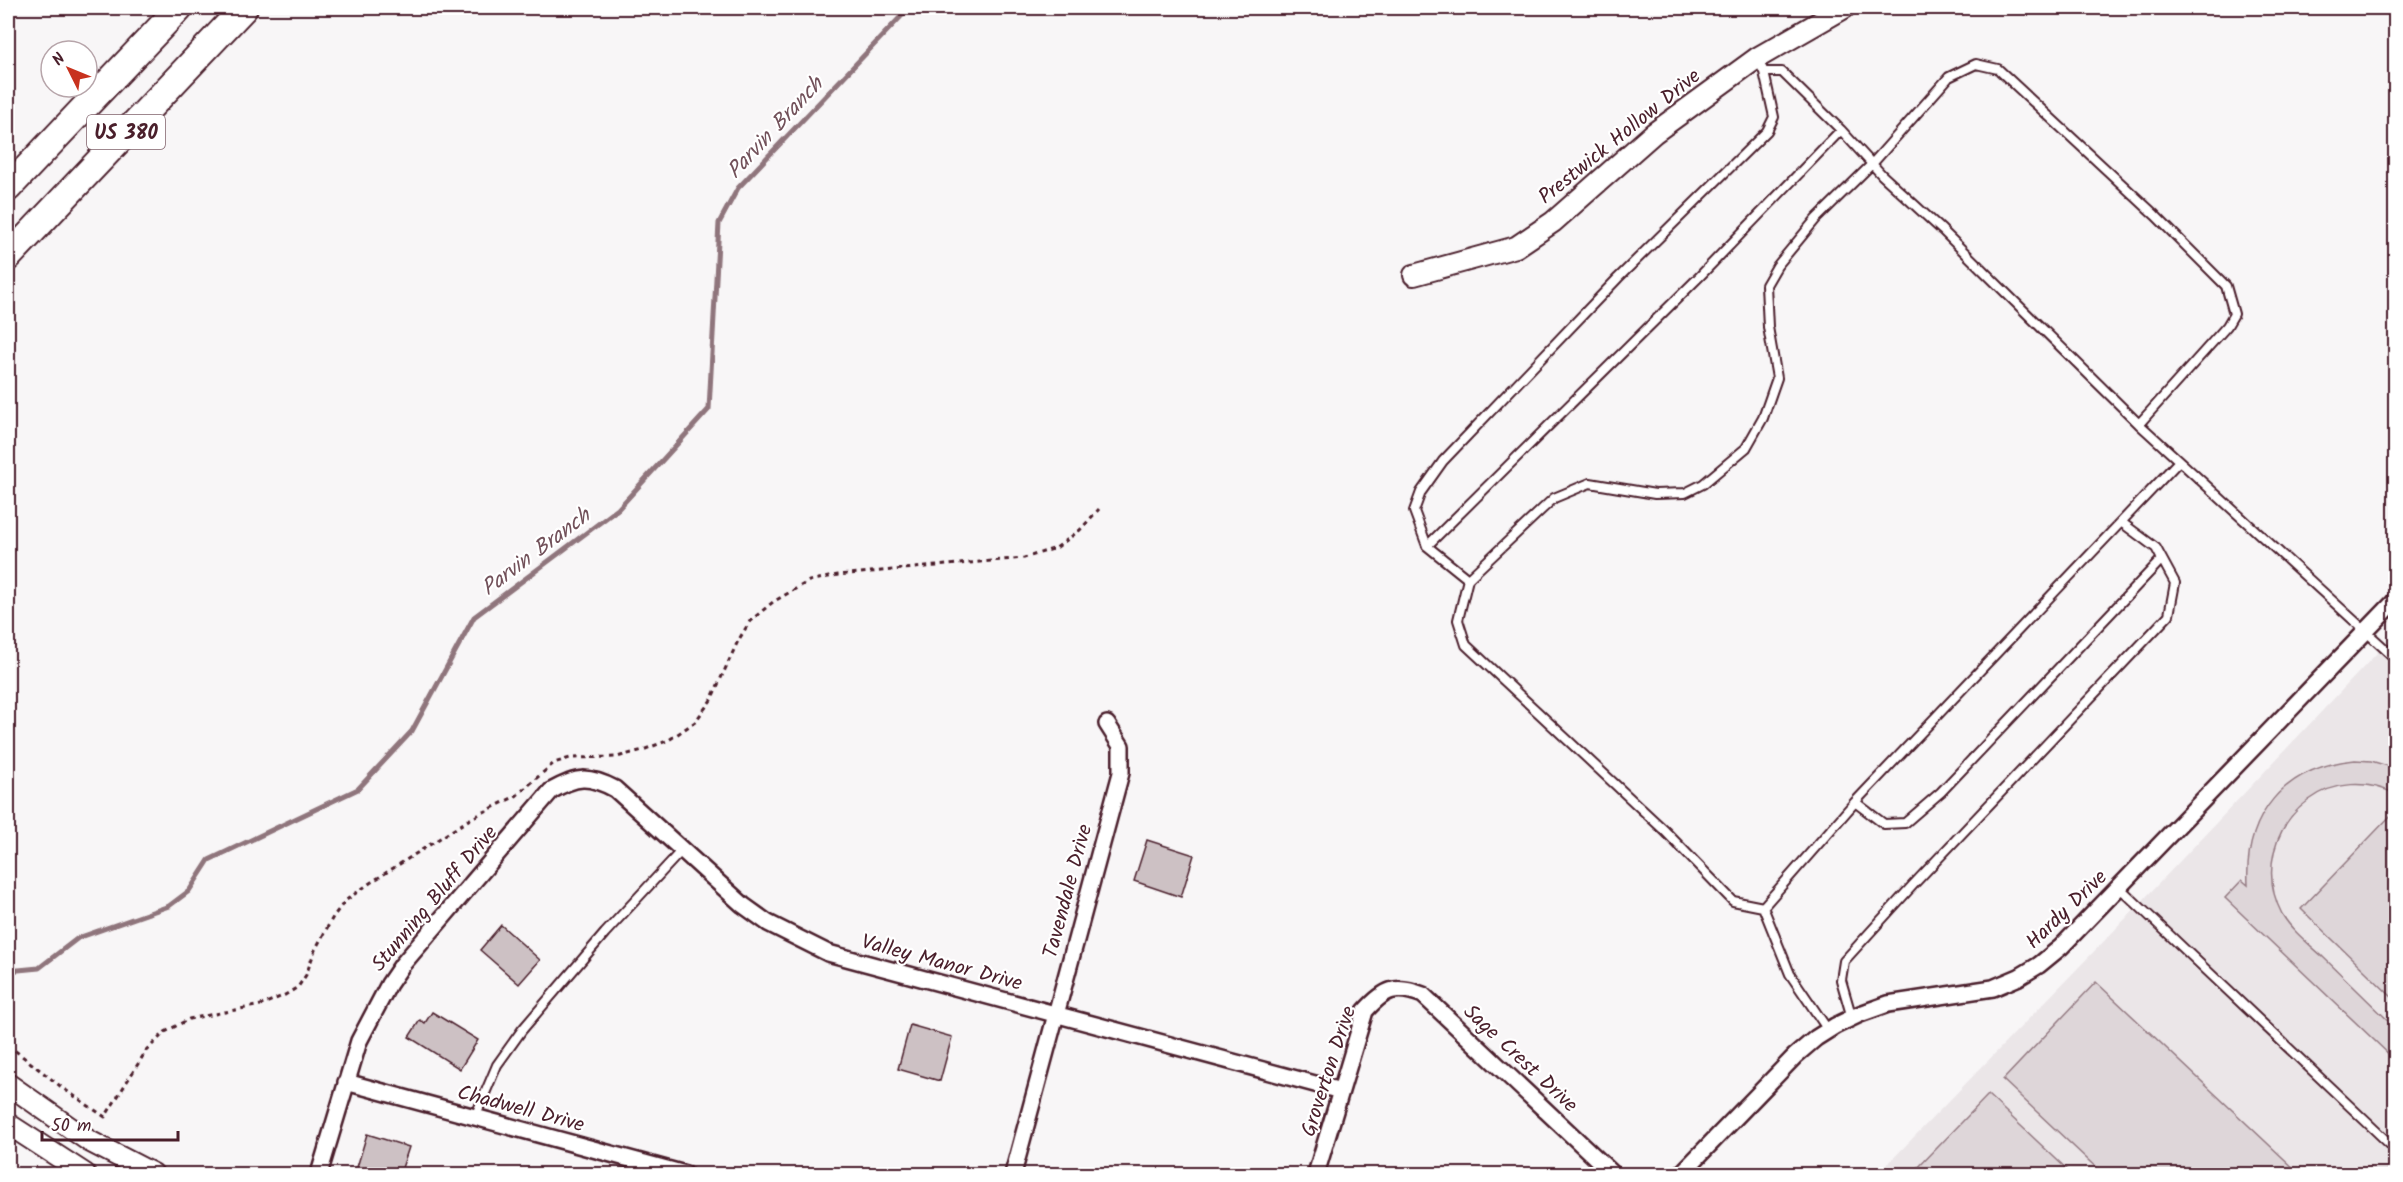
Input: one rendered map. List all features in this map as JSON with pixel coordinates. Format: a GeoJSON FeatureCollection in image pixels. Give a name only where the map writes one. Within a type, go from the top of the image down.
{"type":"FeatureCollection","features":[{"type":"Feature","properties":{"kind":"highway","name":"US 380"},"geometry":{"type":"LineString","coordinates":[[8,188],[179,8]]}},
{"type":"Feature","properties":{"kind":"highway","name":"US 380"},"geometry":{"type":"LineString","coordinates":[[8,257],[244,8]]}},
{"type":"Feature","properties":{"kind":"street","name":"Prestwick Hollow Drive"},"geometry":{"type":"LineString","coordinates":[[1414,275],[1516,247],[1552,222],[1654,133],[1844,8]]}},
{"type":"Feature","properties":{"kind":"street","name":"Hardy Drive"},"geometry":{"type":"LineString","coordinates":[[1681,1174],[1795,1056],[1828,1030],[1888,1004],[1993,988],[2039,965],[2061,947],[2396,600]]}},
{"type":"Feature","properties":{"kind":"street","name":"Tavendale Drive"},"geometry":{"type":"LineString","coordinates":[[1013,1174],[1121,773],[1121,746],[1107,724]]}},
{"type":"Feature","properties":{"kind":"street","name":"Valley Manor Drive"},"geometry":{"type":"LineString","coordinates":[[582,778],[599,780],[615,789],[743,905],[768,923],[828,953],[1341,1091]]}},
{"type":"Feature","properties":{"kind":"street","name":"Stunning Bluff Drive"},"geometry":{"type":"LineString","coordinates":[[319,1174],[359,1041],[389,984],[402,965],[551,791],[566,782],[582,778]]}},
{"type":"Feature","properties":{"kind":"street","name":"Groverton Drive"},"geometry":{"type":"LineString","coordinates":[[1316,1174],[1365,1011],[1378,997],[1392,989]]}},
{"type":"Feature","properties":{"kind":"street","name":"Sage Crest Drive"},"geometry":{"type":"LineString","coordinates":[[1392,989],[1407,989],[1423,995],[1613,1174]]}},
{"type":"Feature","properties":{"kind":"street","name":"Chadwell Drive"},"geometry":{"type":"LineString","coordinates":[[346,1082],[685,1174]]}},
{"type":"Feature","properties":{"kind":"street"},"geometry":{"type":"LineString","coordinates":[[8,1084],[89,1141],[153,1174]]}},
{"type":"Feature","properties":{"kind":"street"},"geometry":{"type":"LineString","coordinates":[[8,1124],[86,1174]]}},
{"type":"Feature","properties":{"kind":"lane"},"geometry":{"type":"LineString","coordinates":[[1763,907],[1733,901],[1665,831],[1466,645],[1458,620],[1468,579],[1554,498],[1590,483],[1655,494],[1685,493],[1703,484],[1746,448],[1763,418],[1777,378],[1768,327],[1766,285],[1777,266],[1816,219],[1872,164],[1949,77],[1976,64],[1998,69],[2155,214],[2226,286],[2234,314],[2227,326],[2139,424]]}},
{"type":"Feature","properties":{"kind":"lane"},"geometry":{"type":"LineString","coordinates":[[1760,65],[1782,72],[1872,164],[2139,424],[2396,659]]}},
{"type":"Feature","properties":{"kind":"lane"},"geometry":{"type":"LineString","coordinates":[[1468,579],[1427,546],[1414,511],[1421,492],[1443,461],[1618,278],[1767,131],[1774,117],[1760,65]]}},
{"type":"Feature","properties":{"kind":"lane"},"geometry":{"type":"LineString","coordinates":[[1427,546],[1700,276],[1841,130]]}},
{"type":"Feature","properties":{"kind":"lane"},"geometry":{"type":"LineString","coordinates":[[1763,907],[1855,802],[2179,461]]}},
{"type":"Feature","properties":{"kind":"lane"},"geometry":{"type":"LineString","coordinates":[[1852,1018],[1841,980],[1844,961],[2169,615],[2175,583],[2156,548],[2121,522]]}},
{"type":"Feature","properties":{"kind":"lane"},"geometry":{"type":"LineString","coordinates":[[1855,802],[1884,824],[1905,823],[1941,792],[2162,559]]}},
{"type":"Feature","properties":{"kind":"lane"},"geometry":{"type":"LineString","coordinates":[[475,1117],[497,1065],[522,1030],[605,933],[682,850]]}},
{"type":"Feature","properties":{"kind":"lane"},"geometry":{"type":"LineString","coordinates":[[2119,887],[2396,1150]]}},
{"type":"Feature","properties":{"kind":"lane"},"geometry":{"type":"LineString","coordinates":[[1763,907],[1790,974],[1828,1030]]}},
{"type":"Feature","properties":{"kind":"shaded area"},"geometry":{"type":"Polygon","coordinates":[[[2395,634],[2395,1174],[1878,1174],[2110,935],[2395,634]]]}},
{"type":"Feature","properties":{"kind":"shaded area"},"geometry":{"type":"Polygon","coordinates":[[[2355,760],[2371,761],[2395,768],[2395,794],[2374,786],[2351,785],[2329,789],[2309,800],[2287,823],[2279,837],[2274,852],[2272,883],[2282,914],[2291,926],[2395,1027],[2395,1060],[2225,898],[2242,880],[2248,885],[2253,837],[2261,817],[2273,799],[2289,784],[2308,773],[2330,765],[2355,760]]]}},
{"type":"Feature","properties":{"kind":"shaded area"},"geometry":{"type":"Polygon","coordinates":[[[2394,812],[2396,814],[2395,1000],[2301,909],[2394,812]]]}},
{"type":"Feature","properties":{"kind":"shaded area"},"geometry":{"type":"Polygon","coordinates":[[[2096,982],[2300,1174],[2103,1174],[2003,1080],[2096,982]]]}},
{"type":"Feature","properties":{"kind":"shaded area"},"geometry":{"type":"Polygon","coordinates":[[[1988,1095],[2072,1174],[1912,1174],[1988,1095]]]}},
{"type":"Feature","properties":{"kind":"building"},"geometry":{"type":"Polygon","coordinates":[[[1147,840],[1194,855],[1181,897],[1134,881],[1147,840]]]}},
{"type":"Feature","properties":{"kind":"building"},"geometry":{"type":"Polygon","coordinates":[[[501,925],[540,960],[519,984],[480,950],[501,925]]]}},
{"type":"Feature","properties":{"kind":"building"},"geometry":{"type":"Polygon","coordinates":[[[432,1012],[478,1040],[460,1069],[409,1037],[420,1020],[425,1023],[432,1012]]]}},
{"type":"Feature","properties":{"kind":"building"},"geometry":{"type":"Polygon","coordinates":[[[910,1025],[952,1037],[940,1081],[898,1069],[910,1025]]]}},
{"type":"Feature","properties":{"kind":"building"},"geometry":{"type":"Polygon","coordinates":[[[367,1134],[409,1147],[400,1174],[355,1174],[367,1134]]]}},
{"type":"Feature","properties":{"kind":"waterway","name":"Parvin Branch"},"geometry":{"type":"LineString","coordinates":[[8,971],[39,968],[78,938],[169,906],[189,891],[209,860],[358,789],[412,731],[474,617],[618,509],[709,409],[719,223],[738,188],[909,8]]}}]}
